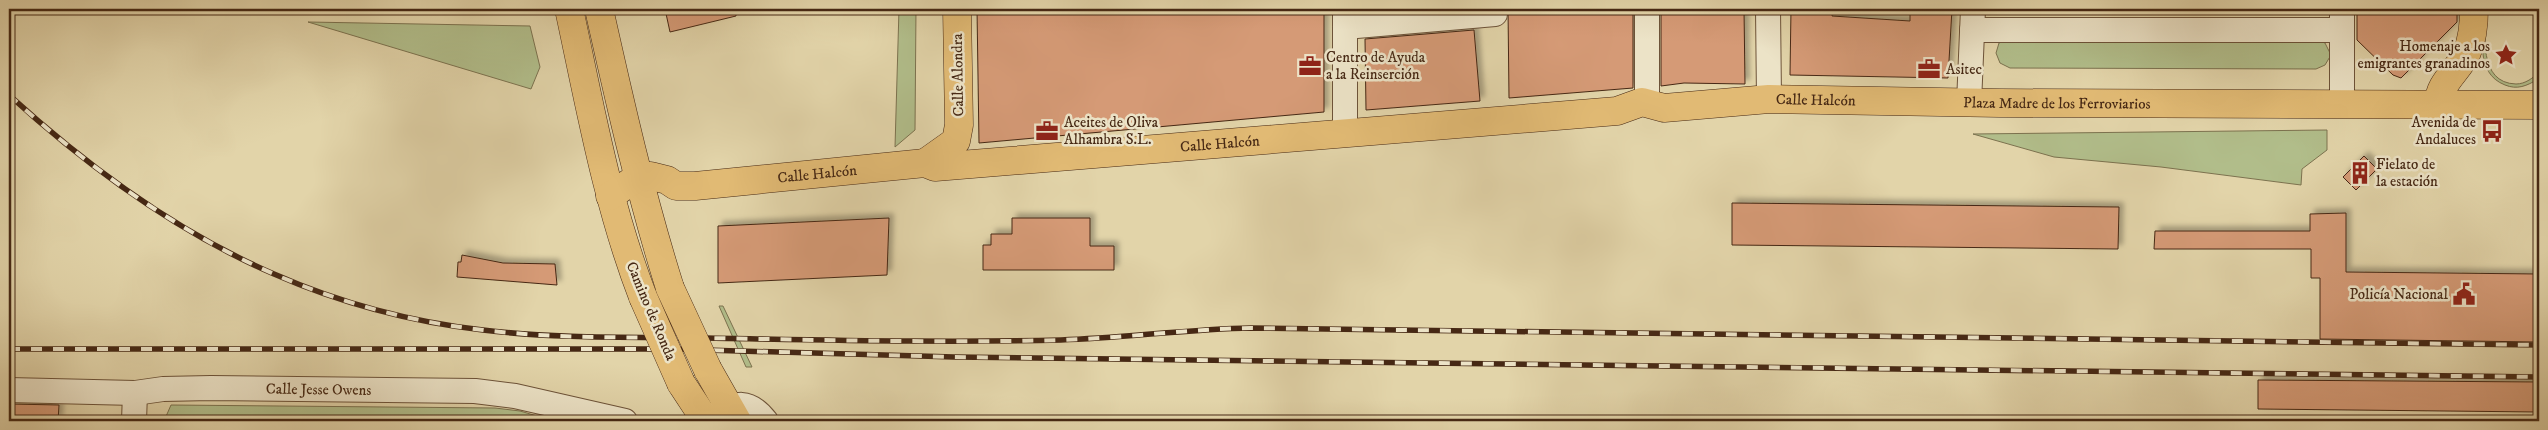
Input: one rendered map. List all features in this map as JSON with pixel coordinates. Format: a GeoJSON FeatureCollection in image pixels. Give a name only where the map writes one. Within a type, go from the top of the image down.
{"type":"FeatureCollection","features":[{"type":"Feature","properties":{"kind":"main road","name":"Camino de Ronda"},"geometry":{"type":"LineString","coordinates":[[569,9],[610,196],[630,263],[681,383],[705,421]]}},
{"type":"Feature","properties":{"kind":"main road","name":"Camino de Ronda"},"geometry":{"type":"LineString","coordinates":[[599,9],[644,204],[670,288],[708,370],[733,414]]}},
{"type":"Feature","properties":{"kind":"main road","name":"Calle Alondra"},"geometry":{"type":"LineString","coordinates":[[956,9],[959,125],[956,142]]}},
{"type":"Feature","properties":{"kind":"main road"},"geometry":{"type":"LineString","coordinates":[[2474,9],[2474,28],[2467,52],[2438,92],[2439,103],[2539,105]]}},
{"type":"Feature","properties":{"kind":"main road","name":"Calle Halcón"},"geometry":{"type":"LineString","coordinates":[[638,178],[650,176],[667,180],[676,186],[730,183],[925,163],[935,167],[1641,107],[1769,99],[1969,103]]}},
{"type":"Feature","properties":{"kind":"main road","name":"Plaza Madre de los Ferroviarios"},"geometry":{"type":"LineString","coordinates":[[1969,103],[2439,103]]}},
{"type":"Feature","properties":{"kind":"main road"},"geometry":{"type":"LineString","coordinates":[[925,163],[956,142],[978,163]]}},
{"type":"Feature","properties":{"kind":"main road"},"geometry":{"type":"LineString","coordinates":[[610,196],[638,178]]}},
{"type":"Feature","properties":{"kind":"main road"},"geometry":{"type":"LineString","coordinates":[[610,196],[644,204],[664,199],[676,186]]}},
{"type":"Feature","properties":{"kind":"street"},"geometry":{"type":"LineString","coordinates":[[1641,107],[1647,94],[1647,9]]}},
{"type":"Feature","properties":{"kind":"street"},"geometry":{"type":"LineString","coordinates":[[1768,9],[1769,99]]}},
{"type":"Feature","properties":{"kind":"street"},"geometry":{"type":"LineString","coordinates":[[1345,133],[1345,18],[1495,14]]}},
{"type":"Feature","properties":{"kind":"street","name":"Plaza Madre de los Ferroviarios"},"geometry":{"type":"LineString","coordinates":[[1969,103],[1973,19],[2340,23],[2342,103]]}},
{"type":"Feature","properties":{"kind":"street","name":"Calle Jesse Owens"},"geometry":{"type":"LineString","coordinates":[[9,390],[135,393],[173,388],[475,391],[515,396],[625,421]]}},
{"type":"Feature","properties":{"kind":"street"},"geometry":{"type":"LineString","coordinates":[[134,421],[135,393]]}},
{"type":"Feature","properties":{"kind":"street"},"geometry":{"type":"LineString","coordinates":[[705,421],[733,414],[742,404],[752,407],[766,421]]}},
{"type":"Feature","properties":{"kind":"green space"},"geometry":{"type":"Polygon","coordinates":[[[899,9],[916,9],[915,130],[895,147],[899,9]]]}},
{"type":"Feature","properties":{"kind":"green space"},"geometry":{"type":"Polygon","coordinates":[[[2486,9],[2486,56],[2495,75],[2504,82],[2519,84],[2529,80],[2539,71],[2538,79],[2526,85],[2514,87],[2505,85],[2495,79],[2489,72],[2483,52],[2483,30],[2486,9]]]}},
{"type":"Feature","properties":{"kind":"green space"},"geometry":{"type":"Polygon","coordinates":[[[308,22],[530,26],[540,67],[531,89],[308,22]]]}},
{"type":"Feature","properties":{"kind":"green space"},"geometry":{"type":"Polygon","coordinates":[[[2010,37],[2314,38],[2325,43],[2331,55],[2325,65],[2316,69],[2010,68],[2000,63],[1996,53],[1999,43],[2010,37]]]}},
{"type":"Feature","properties":{"kind":"green space"},"geometry":{"type":"Polygon","coordinates":[[[2327,130],[2327,150],[2302,169],[2301,185],[2161,167],[2054,157],[1973,134],[2327,130]]]}},
{"type":"Feature","properties":{"kind":"green space"},"geometry":{"type":"Polygon","coordinates":[[[719,306],[723,306],[752,367],[746,367],[719,306]]]}},
{"type":"Feature","properties":{"kind":"green space"},"geometry":{"type":"Polygon","coordinates":[[[171,405],[495,408],[520,411],[554,421],[164,421],[171,405]]]}},
{"type":"Feature","properties":{"kind":"building"},"geometry":{"type":"Polygon","coordinates":[[[665,9],[736,9],[736,16],[670,32],[665,9]]]}},
{"type":"Feature","properties":{"kind":"building"},"geometry":{"type":"Polygon","coordinates":[[[977,9],[1324,9],[1324,112],[979,143],[977,9]]]}},
{"type":"Feature","properties":{"kind":"building"},"geometry":{"type":"Polygon","coordinates":[[[1508,9],[1633,9],[1633,88],[1509,98],[1508,9]]]}},
{"type":"Feature","properties":{"kind":"building"},"geometry":{"type":"Polygon","coordinates":[[[1661,9],[1744,9],[1745,84],[1684,83],[1661,86],[1661,9]]]}},
{"type":"Feature","properties":{"kind":"building"},"geometry":{"type":"Polygon","coordinates":[[[1791,9],[1833,9],[1832,16],[1910,21],[1910,9],[1952,9],[1948,78],[1790,75],[1791,9]]]}},
{"type":"Feature","properties":{"kind":"building"},"geometry":{"type":"Polygon","coordinates":[[[2357,9],[2457,9],[2457,22],[2401,78],[2393,75],[2357,40],[2357,9]]]}},
{"type":"Feature","properties":{"kind":"building"},"geometry":{"type":"Polygon","coordinates":[[[1474,30],[1480,101],[1366,110],[1365,39],[1474,30]]]}},
{"type":"Feature","properties":{"kind":"building","name":"Fielato de la estación"},"geometry":{"type":"Polygon","coordinates":[[[2364,156],[2377,169],[2356,190],[2343,177],[2364,156]]]}},
{"type":"Feature","properties":{"kind":"building"},"geometry":{"type":"Polygon","coordinates":[[[1732,203],[2119,207],[2118,249],[1732,245],[1732,203]]]}},
{"type":"Feature","properties":{"kind":"building"},"geometry":{"type":"Polygon","coordinates":[[[2346,213],[2346,272],[2539,274],[2539,342],[2320,339],[2320,278],[2311,278],[2311,249],[2154,249],[2155,231],[2310,231],[2310,214],[2346,213]]]}},
{"type":"Feature","properties":{"kind":"building"},"geometry":{"type":"Polygon","coordinates":[[[889,218],[887,275],[718,283],[718,226],[889,218]]]}},
{"type":"Feature","properties":{"kind":"building"},"geometry":{"type":"Polygon","coordinates":[[[1012,218],[1090,218],[1090,246],[1114,246],[1114,270],[983,270],[983,245],[991,245],[991,234],[1012,234],[1012,218]]]}},
{"type":"Feature","properties":{"kind":"building"},"geometry":{"type":"Polygon","coordinates":[[[462,255],[503,263],[555,264],[557,285],[457,277],[458,262],[461,262],[462,255]]]}},
{"type":"Feature","properties":{"kind":"building"},"geometry":{"type":"Polygon","coordinates":[[[2258,380],[2539,382],[2539,412],[2258,409],[2258,380]]]}},
{"type":"Feature","properties":{"kind":"building"},"geometry":{"type":"Polygon","coordinates":[[[9,404],[59,405],[58,421],[9,421],[9,404]]]}},
{"type":"Feature","properties":{"kind":"tram line"},"geometry":{"type":"LineString","coordinates":[[2531,9],[2539,23]]}},
{"type":"Feature","properties":{"kind":"railway"},"geometry":{"type":"LineString","coordinates":[[9,95],[70,147],[134,195],[168,218],[238,257],[274,274],[325,294],[377,310],[430,322],[511,333],[594,337],[972,341],[1085,339],[1251,328],[2539,345]]}},
{"type":"Feature","properties":{"kind":"railway"},"geometry":{"type":"LineString","coordinates":[[9,349],[671,349],[954,357],[2539,377]]}},
{"type":"Feature","properties":{"kind":"place","name":"Homenaje a los emigrantes granadinos"},"geometry":{"type":"Point","coordinates":[2506,55]}},
{"type":"Feature","properties":{"kind":"place","name":"Centro de Ayuda a la Reinserción"},"geometry":{"type":"Point","coordinates":[1310,66]}},
{"type":"Feature","properties":{"kind":"place","name":"Asitec"},"geometry":{"type":"Point","coordinates":[1929,69]}},
{"type":"Feature","properties":{"kind":"place","name":"Aceites de Oliva Alhambra S.L."},"geometry":{"type":"Point","coordinates":[1047,131]}},
{"type":"Feature","properties":{"kind":"place","name":"Avenida de Andaluces"},"geometry":{"type":"Point","coordinates":[2492,131]}},
{"type":"Feature","properties":{"kind":"place","name":"Fielato de la estación"},"geometry":{"type":"Point","coordinates":[2360,173]}},
{"type":"Feature","properties":{"kind":"place","name":"Policía Nacional"},"geometry":{"type":"Point","coordinates":[2464,294]}}]}
